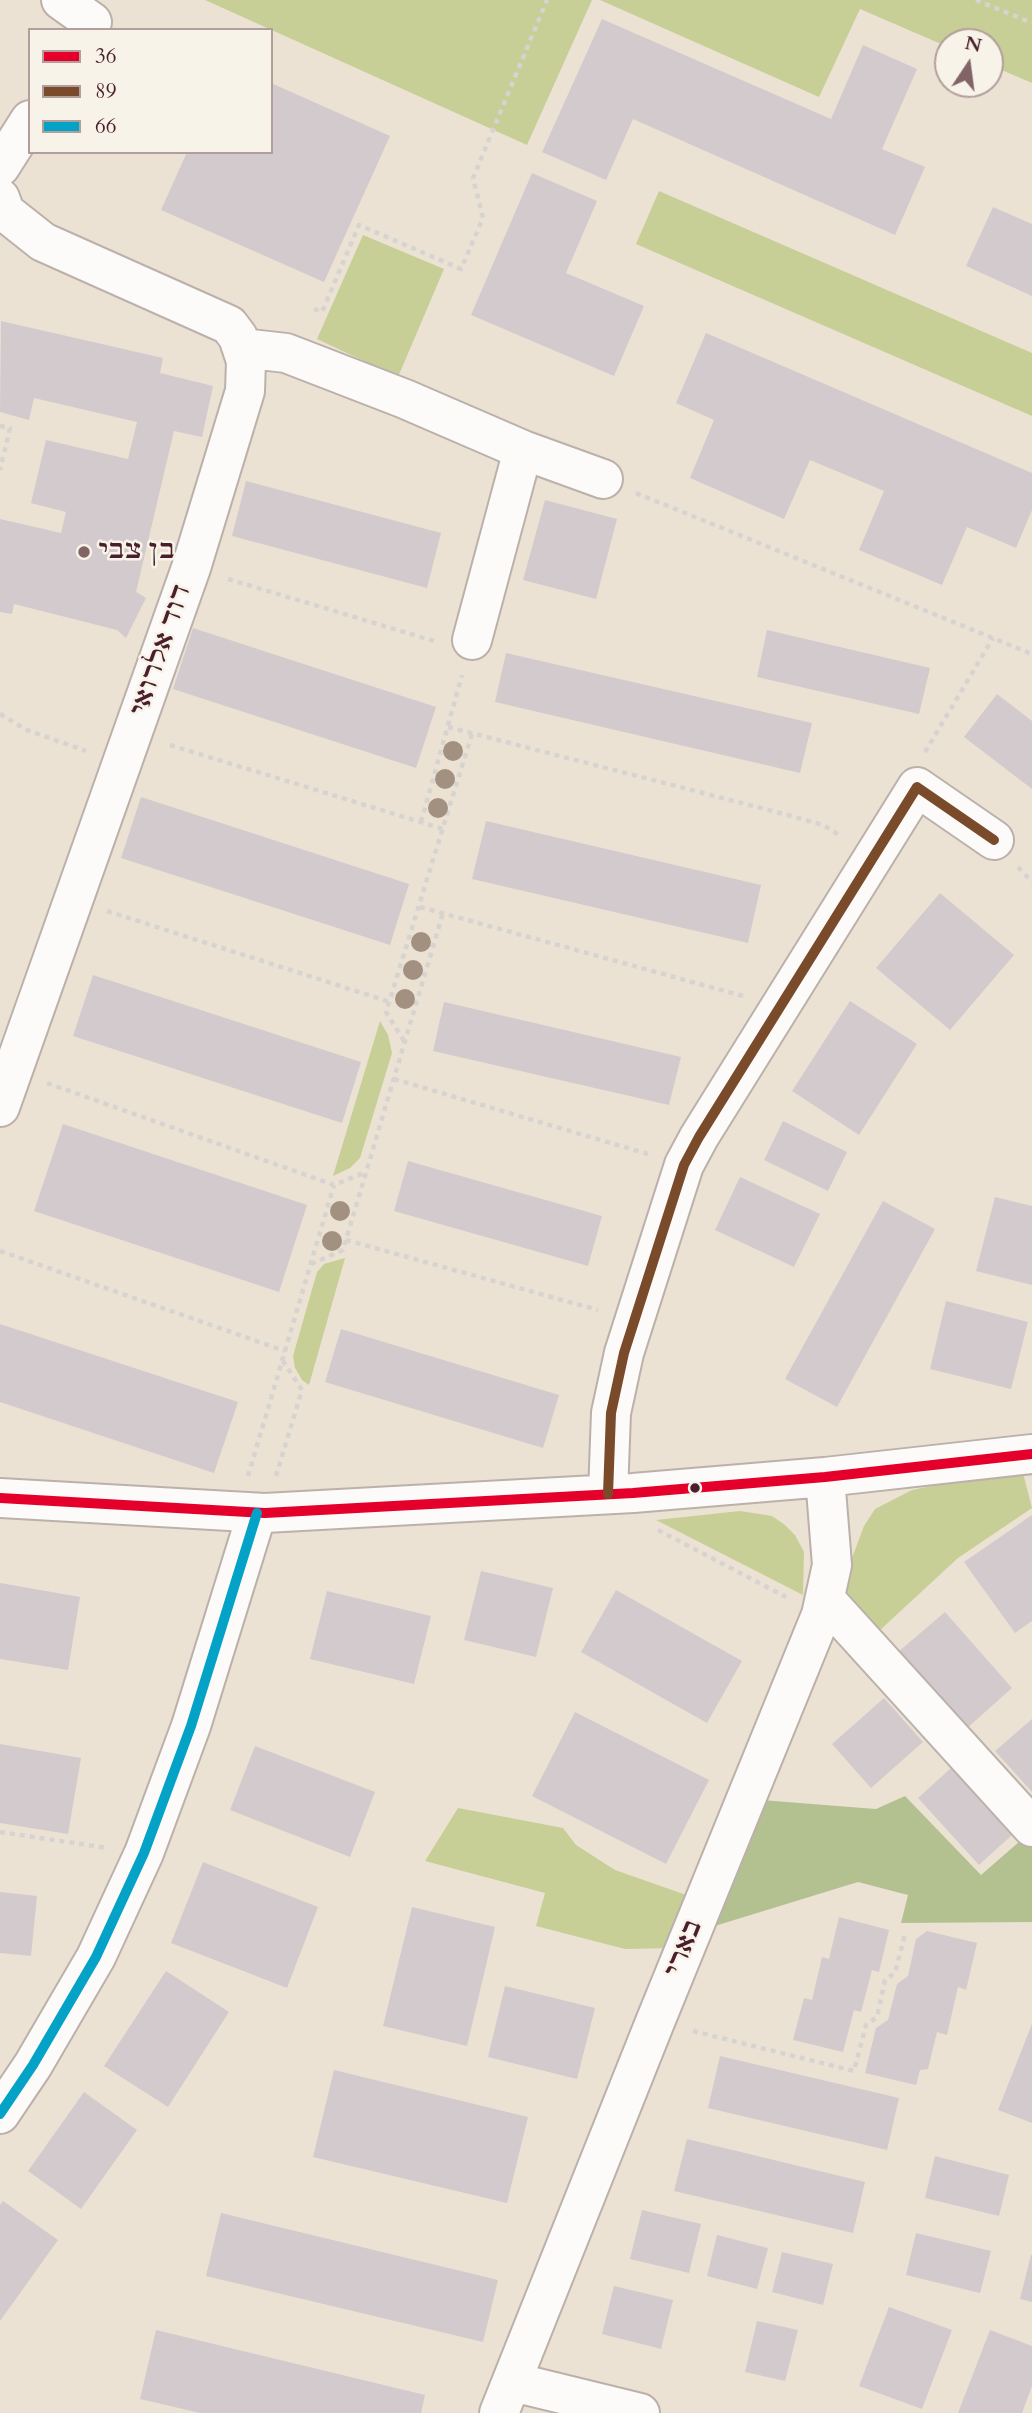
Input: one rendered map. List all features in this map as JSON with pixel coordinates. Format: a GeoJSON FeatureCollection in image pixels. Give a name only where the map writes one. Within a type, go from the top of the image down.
{"type":"FeatureCollection","features":[{"type":"Feature","properties":{"kind":"street"},"geometry":{"type":"LineString","coordinates":[[61,0],[95,17]]}},
{"type":"Feature","properties":{"kind":"street"},"geometry":{"type":"LineString","coordinates":[[0,167],[28,123]]}},
{"type":"Feature","properties":{"kind":"street"},"geometry":{"type":"LineString","coordinates":[[0,198],[5,212],[43,242],[229,326],[239,337],[242,348],[286,353],[405,398],[523,450],[603,479]]}},
{"type":"Feature","properties":{"kind":"street","name":"דוד אלרואי"},"geometry":{"type":"LineString","coordinates":[[0,1107],[7,1069],[74,900],[191,568],[245,391],[246,361],[242,348]]}},
{"type":"Feature","properties":{"kind":"street"},"geometry":{"type":"LineString","coordinates":[[470,646],[523,450]]}},
{"type":"Feature","properties":{"kind":"street"},"geometry":{"type":"LineString","coordinates":[[621,1494],[611,1413],[624,1353],[684,1165],[699,1136],[917,787],[994,840]]}},
{"type":"Feature","properties":{"kind":"street"},"geometry":{"type":"LineString","coordinates":[[0,1498],[253,1513],[621,1494],[825,1477],[1032,1454]]}},
{"type":"Feature","properties":{"kind":"street","name":"בארי"},"geometry":{"type":"LineString","coordinates":[[506,2398],[823,1607],[832,1565],[825,1477]]}},
{"type":"Feature","properties":{"kind":"street"},"geometry":{"type":"LineString","coordinates":[[0,2114],[16,2064],[96,1957],[144,1853],[191,1726],[253,1513]]}},
{"type":"Feature","properties":{"kind":"street"},"geometry":{"type":"LineString","coordinates":[[823,1607],[1032,1827]]}},
{"type":"Feature","properties":{"kind":"street"},"geometry":{"type":"LineString","coordinates":[[506,2398],[640,2413]]}},
{"type":"Feature","properties":{"kind":"path"},"geometry":{"type":"LineString","coordinates":[[314,309],[322,312],[359,225],[461,269],[483,218],[472,178],[547,0]]}},
{"type":"Feature","properties":{"kind":"path"},"geometry":{"type":"LineString","coordinates":[[976,0],[1032,23]]}},
{"type":"Feature","properties":{"kind":"path"},"geometry":{"type":"LineString","coordinates":[[0,426],[9,428],[0,470]]}},
{"type":"Feature","properties":{"kind":"path"},"geometry":{"type":"LineString","coordinates":[[603,479],[1032,654]]}},
{"type":"Feature","properties":{"kind":"path"},"geometry":{"type":"LineString","coordinates":[[223,578],[470,646],[421,822]]}},
{"type":"Feature","properties":{"kind":"path"},"geometry":{"type":"LineString","coordinates":[[917,787],[908,781],[993,638]]}},
{"type":"Feature","properties":{"kind":"path"},"geometry":{"type":"LineString","coordinates":[[0,714],[27,730],[128,749],[443,829]]}},
{"type":"Feature","properties":{"kind":"path"},"geometry":{"type":"LineString","coordinates":[[448,727],[822,825],[859,846],[873,860]]}},
{"type":"Feature","properties":{"kind":"path"},"geometry":{"type":"LineString","coordinates":[[405,1042],[386,1012],[472,734]]}},
{"type":"Feature","properties":{"kind":"path"},"geometry":{"type":"LineString","coordinates":[[74,900],[390,1002]]}},
{"type":"Feature","properties":{"kind":"path"},"geometry":{"type":"LineString","coordinates":[[420,907],[781,1006]]}},
{"type":"Feature","properties":{"kind":"path"},"geometry":{"type":"LineString","coordinates":[[311,1264],[343,1250],[443,913]]}},
{"type":"Feature","properties":{"kind":"path"},"geometry":{"type":"LineString","coordinates":[[7,1069],[334,1185],[366,1172]]}},
{"type":"Feature","properties":{"kind":"path"},"geometry":{"type":"LineString","coordinates":[[394,1079],[684,1165]]}},
{"type":"Feature","properties":{"kind":"path"},"geometry":{"type":"LineString","coordinates":[[253,1513],[285,1351],[334,1185]]}},
{"type":"Feature","properties":{"kind":"path"},"geometry":{"type":"LineString","coordinates":[[346,1240],[635,1320]]}},
{"type":"Feature","properties":{"kind":"path"},"geometry":{"type":"LineString","coordinates":[[0,1251],[285,1351]]}},
{"type":"Feature","properties":{"kind":"path"},"geometry":{"type":"LineString","coordinates":[[253,1513],[302,1390],[283,1360]]}},
{"type":"Feature","properties":{"kind":"path"},"geometry":{"type":"LineString","coordinates":[[621,1494],[631,1517],[823,1607]]}},
{"type":"Feature","properties":{"kind":"path"},"geometry":{"type":"LineString","coordinates":[[0,1832],[144,1853]]}},
{"type":"Feature","properties":{"kind":"path"},"geometry":{"type":"LineString","coordinates":[[655,2022],[855,2071],[866,2025],[877,2017],[885,1980],[895,1973],[905,1934]]}},
{"type":"Feature","properties":{"kind":"green space"},"geometry":{"type":"Polygon","coordinates":[[[205,0],[592,0],[527,145],[273,31],[273,28],[267,28],[205,0]]]}},
{"type":"Feature","properties":{"kind":"green space"},"geometry":{"type":"Polygon","coordinates":[[[600,0],[1032,0],[1032,83],[1004,71],[1004,28],[934,28],[934,41],[860,9],[819,97],[600,0]]]}},
{"type":"Feature","properties":{"kind":"green space"},"geometry":{"type":"Polygon","coordinates":[[[659,191],[1032,353],[1032,416],[636,244],[659,191]]]}},
{"type":"Feature","properties":{"kind":"green space"},"geometry":{"type":"Polygon","coordinates":[[[363,235],[444,269],[398,377],[317,339],[363,235]]]}},
{"type":"Feature","properties":{"kind":"green space"},"geometry":{"type":"Polygon","coordinates":[[[380,1021],[388,1035],[392,1053],[360,1158],[350,1168],[333,1176],[380,1021]]]}},
{"type":"Feature","properties":{"kind":"green space"},"geometry":{"type":"Polygon","coordinates":[[[345,1258],[309,1385],[302,1380],[295,1368],[293,1356],[317,1272],[324,1264],[345,1258]]]}},
{"type":"Feature","properties":{"kind":"green space"},"geometry":{"type":"Polygon","coordinates":[[[1023,1473],[1032,1508],[958,1558],[879,1631],[840,1590],[864,1526],[875,1509],[912,1490],[960,1480],[1023,1473]]]}},
{"type":"Feature","properties":{"kind":"green space"},"geometry":{"type":"Polygon","coordinates":[[[740,1511],[772,1516],[795,1535],[804,1552],[803,1595],[656,1520],[740,1511]]]}},
{"type":"Feature","properties":{"kind":"green space"},"geometry":{"type":"Polygon","coordinates":[[[905,1796],[981,1875],[1027,1835],[1032,1841],[1032,1922],[901,1923],[908,1895],[858,1882],[705,1929],[761,1800],[876,1809],[905,1796]]]}},
{"type":"Feature","properties":{"kind":"green space"},"geometry":{"type":"Polygon","coordinates":[[[458,1808],[563,1828],[576,1845],[615,1870],[692,1897],[672,1948],[625,1949],[536,1926],[545,1893],[425,1861],[458,1808]]]}},
{"type":"Feature","properties":{"kind":"building"},"geometry":{"type":"Polygon","coordinates":[[[602,19],[831,119],[863,45],[917,69],[882,149],[925,167],[895,235],[633,119],[606,180],[542,152],[602,19]]]}},
{"type":"Feature","properties":{"kind":"building"},"geometry":{"type":"Polygon","coordinates":[[[273,84],[390,136],[324,282],[161,210],[186,154],[273,154],[273,84]]]}},
{"type":"Feature","properties":{"kind":"building"},"geometry":{"type":"Polygon","coordinates":[[[532,173],[597,201],[566,273],[644,306],[614,376],[471,315],[532,173]]]}},
{"type":"Feature","properties":{"kind":"building"},"geometry":{"type":"Polygon","coordinates":[[[993,207],[1032,224],[1032,296],[966,266],[993,207]]]}},
{"type":"Feature","properties":{"kind":"building"},"geometry":{"type":"Polygon","coordinates":[[[1,321],[163,358],[160,373],[213,386],[202,437],[174,431],[136,592],[146,598],[126,638],[117,630],[14,604],[12,614],[0,612],[0,519],[61,533],[66,512],[31,503],[46,440],[128,459],[137,422],[34,398],[29,420],[0,412],[1,321]]]}},
{"type":"Feature","properties":{"kind":"building"},"geometry":{"type":"Polygon","coordinates":[[[706,333],[1032,473],[1032,510],[1016,548],[967,527],[942,585],[859,550],[884,491],[810,460],[784,519],[690,478],[714,420],[676,403],[706,333]]]}},
{"type":"Feature","properties":{"kind":"building"},"geometry":{"type":"Polygon","coordinates":[[[246,481],[441,533],[427,588],[232,536],[246,481]]]}},
{"type":"Feature","properties":{"kind":"building"},"geometry":{"type":"Polygon","coordinates":[[[545,500],[617,519],[596,599],[523,580],[545,500]]]}},
{"type":"Feature","properties":{"kind":"building"},"geometry":{"type":"Polygon","coordinates":[[[193,628],[436,707],[416,768],[173,689],[193,628]]]}},
{"type":"Feature","properties":{"kind":"building"},"geometry":{"type":"Polygon","coordinates":[[[767,630],[930,668],[919,714],[757,677],[767,630]]]}},
{"type":"Feature","properties":{"kind":"building"},"geometry":{"type":"Polygon","coordinates":[[[506,653],[812,723],[800,773],[495,702],[506,653]]]}},
{"type":"Feature","properties":{"kind":"building"},"geometry":{"type":"Polygon","coordinates":[[[997,694],[1032,721],[1032,789],[964,737],[997,694]]]}},
{"type":"Feature","properties":{"kind":"building"},"geometry":{"type":"Polygon","coordinates":[[[141,797],[409,884],[390,945],[121,858],[141,797]]]}},
{"type":"Feature","properties":{"kind":"building"},"geometry":{"type":"Polygon","coordinates":[[[486,821],[761,885],[748,943],[472,879],[486,821]]]}},
{"type":"Feature","properties":{"kind":"building"},"geometry":{"type":"Polygon","coordinates":[[[940,893],[1014,955],[950,1030],[876,968],[940,893]]]}},
{"type":"Feature","properties":{"kind":"building"},"geometry":{"type":"Polygon","coordinates":[[[93,975],[361,1062],[342,1123],[73,1036],[93,975]]]}},
{"type":"Feature","properties":{"kind":"building"},"geometry":{"type":"Polygon","coordinates":[[[850,1001],[917,1044],[859,1135],[792,1091],[850,1001]]]}},
{"type":"Feature","properties":{"kind":"building"},"geometry":{"type":"Polygon","coordinates":[[[444,1002],[681,1057],[669,1105],[433,1051],[444,1002]]]}},
{"type":"Feature","properties":{"kind":"building"},"geometry":{"type":"Polygon","coordinates":[[[783,1121],[847,1152],[828,1191],[764,1160],[783,1121]]]}},
{"type":"Feature","properties":{"kind":"building"},"geometry":{"type":"Polygon","coordinates":[[[63,1124],[307,1205],[279,1292],[34,1211],[63,1124]]]}},
{"type":"Feature","properties":{"kind":"building"},"geometry":{"type":"Polygon","coordinates":[[[408,1161],[602,1216],[588,1266],[394,1211],[408,1161]]]}},
{"type":"Feature","properties":{"kind":"building"},"geometry":{"type":"Polygon","coordinates":[[[740,1177],[820,1214],[794,1267],[715,1230],[740,1177]]]}},
{"type":"Feature","properties":{"kind":"building"},"geometry":{"type":"Polygon","coordinates":[[[995,1197],[1032,1206],[1032,1285],[976,1271],[995,1197]]]}},
{"type":"Feature","properties":{"kind":"building"},"geometry":{"type":"Polygon","coordinates":[[[883,1201],[935,1229],[837,1407],[785,1379],[883,1201]]]}},
{"type":"Feature","properties":{"kind":"building"},"geometry":{"type":"Polygon","coordinates":[[[946,1301],[1028,1322],[1011,1389],[930,1369],[946,1301]]]}},
{"type":"Feature","properties":{"kind":"building"},"geometry":{"type":"Polygon","coordinates":[[[0,1324],[238,1402],[214,1473],[0,1402],[0,1324]]]}},
{"type":"Feature","properties":{"kind":"building"},"geometry":{"type":"Polygon","coordinates":[[[341,1329],[559,1395],[543,1448],[325,1382],[341,1329]]]}},
{"type":"Feature","properties":{"kind":"building"},"geometry":{"type":"Polygon","coordinates":[[[1032,1515],[1032,1621],[1015,1633],[964,1562],[1032,1515]]]}},
{"type":"Feature","properties":{"kind":"building"},"geometry":{"type":"Polygon","coordinates":[[[481,1571],[553,1588],[536,1657],[464,1640],[481,1571]]]}},
{"type":"Feature","properties":{"kind":"building"},"geometry":{"type":"Polygon","coordinates":[[[0,1583],[80,1597],[68,1670],[0,1659],[0,1583]]]}},
{"type":"Feature","properties":{"kind":"building"},"geometry":{"type":"Polygon","coordinates":[[[616,1590],[742,1661],[707,1723],[581,1652],[616,1590]]]}},
{"type":"Feature","properties":{"kind":"building"},"geometry":{"type":"Polygon","coordinates":[[[327,1591],[431,1616],[414,1684],[310,1659],[327,1591]]]}},
{"type":"Feature","properties":{"kind":"building"},"geometry":{"type":"Polygon","coordinates":[[[945,1612],[1012,1688],[966,1729],[898,1652],[945,1612]]]}},
{"type":"Feature","properties":{"kind":"building"},"geometry":{"type":"Polygon","coordinates":[[[884,1698],[923,1742],[871,1788],[832,1744],[884,1698]]]}},
{"type":"Feature","properties":{"kind":"building"},"geometry":{"type":"Polygon","coordinates":[[[575,1712],[709,1780],[666,1864],[532,1796],[575,1712]]]}},
{"type":"Feature","properties":{"kind":"building"},"geometry":{"type":"Polygon","coordinates":[[[1032,1719],[1032,1792],[995,1751],[1032,1719]]]}},
{"type":"Feature","properties":{"kind":"building"},"geometry":{"type":"Polygon","coordinates":[[[0,1744],[81,1758],[68,1834],[0,1823],[0,1744]]]}},
{"type":"Feature","properties":{"kind":"building"},"geometry":{"type":"Polygon","coordinates":[[[255,1746],[375,1792],[350,1857],[230,1810],[255,1746]]]}},
{"type":"Feature","properties":{"kind":"building"},"geometry":{"type":"Polygon","coordinates":[[[951,1768],[1012,1835],[979,1865],[918,1798],[951,1768]]]}},
{"type":"Feature","properties":{"kind":"building"},"geometry":{"type":"Polygon","coordinates":[[[203,1862],[318,1907],[287,1988],[171,1943],[203,1862]]]}},
{"type":"Feature","properties":{"kind":"building"},"geometry":{"type":"Polygon","coordinates":[[[0,1892],[37,1896],[31,1956],[0,1953],[0,1892]]]}},
{"type":"Feature","properties":{"kind":"building"},"geometry":{"type":"Polygon","coordinates":[[[412,1907],[495,1927],[467,2046],[383,2026],[412,1907]]]}},
{"type":"Feature","properties":{"kind":"building"},"geometry":{"type":"Polygon","coordinates":[[[839,1917],[889,1930],[879,1972],[872,1970],[861,2012],[854,2010],[843,2052],[793,2040],[804,1998],[812,2000],[822,1957],[829,1959],[839,1917]]]}},
{"type":"Feature","properties":{"kind":"building"},"geometry":{"type":"Polygon","coordinates":[[[927,1931],[977,1943],[966,1990],[958,1987],[947,2035],[937,2032],[928,2069],[920,2070],[916,2085],[865,2073],[876,2028],[888,2020],[897,1984],[908,1976],[916,1939],[927,1931]]]}},
{"type":"Feature","properties":{"kind":"building"},"geometry":{"type":"Polygon","coordinates":[[[166,1971],[229,2012],[168,2107],[104,2066],[166,1971]]]}},
{"type":"Feature","properties":{"kind":"building"},"geometry":{"type":"Polygon","coordinates":[[[505,1986],[595,2008],[577,2079],[488,2057],[505,1986]]]}},
{"type":"Feature","properties":{"kind":"building"},"geometry":{"type":"Polygon","coordinates":[[[1032,2024],[1032,2123],[998,2110],[1032,2024]]]}},
{"type":"Feature","properties":{"kind":"building"},"geometry":{"type":"Polygon","coordinates":[[[720,2056],[899,2098],[887,2150],[708,2108],[720,2056]]]}},
{"type":"Feature","properties":{"kind":"building"},"geometry":{"type":"Polygon","coordinates":[[[334,2070],[528,2117],[507,2203],[313,2157],[334,2070]]]}},
{"type":"Feature","properties":{"kind":"building"},"geometry":{"type":"Polygon","coordinates":[[[84,2092],[137,2130],[81,2209],[28,2171],[84,2092]]]}},
{"type":"Feature","properties":{"kind":"building"},"geometry":{"type":"Polygon","coordinates":[[[687,2139],[865,2182],[853,2233],[674,2191],[687,2139]]]}},
{"type":"Feature","properties":{"kind":"building"},"geometry":{"type":"Polygon","coordinates":[[[935,2156],[1009,2175],[999,2216],[925,2198],[935,2156]]]}},
{"type":"Feature","properties":{"kind":"building"},"geometry":{"type":"Polygon","coordinates":[[[3,2201],[58,2240],[0,2321],[0,2205],[3,2201]]]}},
{"type":"Feature","properties":{"kind":"building"},"geometry":{"type":"Polygon","coordinates":[[[642,2210],[701,2224],[689,2273],[630,2259],[642,2210]]]}},
{"type":"Feature","properties":{"kind":"building"},"geometry":{"type":"Polygon","coordinates":[[[221,2213],[498,2280],[483,2342],[206,2276],[221,2213]]]}},
{"type":"Feature","properties":{"kind":"building"},"geometry":{"type":"Polygon","coordinates":[[[916,2233],[991,2251],[980,2293],[906,2275],[916,2233]]]}},
{"type":"Feature","properties":{"kind":"building"},"geometry":{"type":"Polygon","coordinates":[[[717,2235],[768,2248],[757,2289],[707,2276],[717,2235]]]}},
{"type":"Feature","properties":{"kind":"building"},"geometry":{"type":"Polygon","coordinates":[[[782,2252],[833,2264],[823,2305],[772,2292],[782,2252]]]}},
{"type":"Feature","properties":{"kind":"building"},"geometry":{"type":"Polygon","coordinates":[[[1032,2255],[1032,2302],[1020,2299],[1032,2255]]]}},
{"type":"Feature","properties":{"kind":"building"},"geometry":{"type":"Polygon","coordinates":[[[614,2286],[673,2300],[661,2349],[602,2334],[614,2286]]]}},
{"type":"Feature","properties":{"kind":"building"},"geometry":{"type":"Polygon","coordinates":[[[889,2307],[952,2330],[922,2409],[859,2386],[889,2307]]]}},
{"type":"Feature","properties":{"kind":"building"},"geometry":{"type":"Polygon","coordinates":[[[757,2321],[798,2330],[785,2381],[745,2372],[757,2321]]]}},
{"type":"Feature","properties":{"kind":"building"},"geometry":{"type":"Polygon","coordinates":[[[156,2330],[425,2395],[421,2413],[200,2413],[140,2399],[156,2330]]]}},
{"type":"Feature","properties":{"kind":"building"},"geometry":{"type":"Polygon","coordinates":[[[990,2330],[1032,2346],[1032,2386],[1022,2413],[958,2413],[990,2330]]]}},
{"type":"Feature","properties":{"kind":"transit line","name":"89"},"geometry":{"type":"LineString","coordinates":[[608,1494],[611,1413],[624,1353],[684,1165],[699,1137],[917,787],[994,840]]}},
{"type":"Feature","properties":{"kind":"transit line","name":"36"},"geometry":{"type":"LineString","coordinates":[[0,1498],[265,1513],[633,1493],[825,1477],[1032,1454]]}},
{"type":"Feature","properties":{"kind":"transit line","name":"66"},"geometry":{"type":"LineString","coordinates":[[0,2114],[33,2065],[96,1957],[144,1853],[191,1726],[257,1513]]}},
{"type":"Feature","properties":{"kind":"place","name":"בן צבי"},"geometry":{"type":"Point","coordinates":[84,552]}}]}
